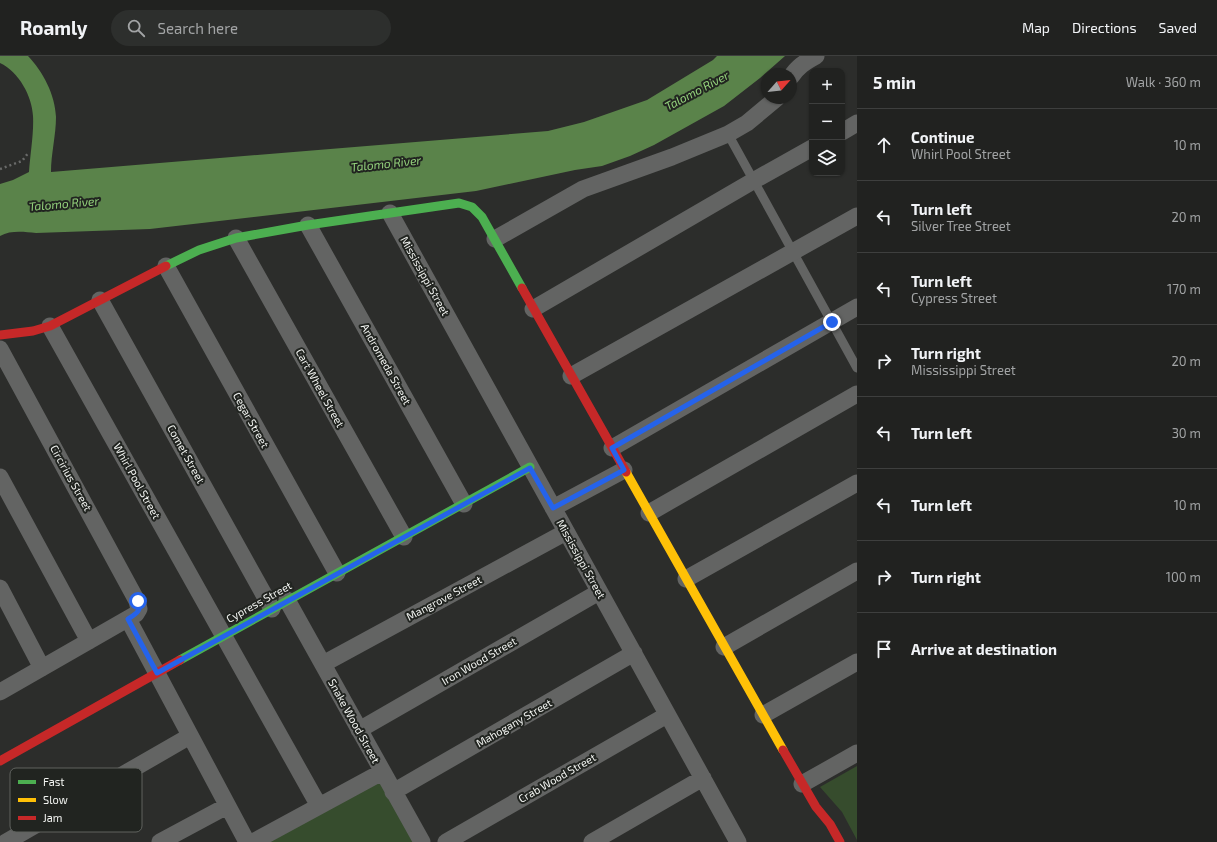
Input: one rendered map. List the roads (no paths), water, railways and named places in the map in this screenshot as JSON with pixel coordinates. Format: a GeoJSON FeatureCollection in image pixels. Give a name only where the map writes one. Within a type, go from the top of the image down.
{"type":"FeatureCollection","features":[{"type":"Feature","properties":{"kind":"street"},"geometry":{"type":"LineString","coordinates":[[797,68],[816,56]]}},
{"type":"Feature","properties":{"kind":"street"},"geometry":{"type":"LineString","coordinates":[[495,239],[583,189],[672,157],[728,134],[747,123],[770,104]]}},
{"type":"Feature","properties":{"kind":"street"},"geometry":{"type":"LineString","coordinates":[[845,130],[857,123]]}},
{"type":"Feature","properties":{"kind":"street"},"geometry":{"type":"LineString","coordinates":[[533,309],[753,180],[809,150]]}},
{"type":"Feature","properties":{"kind":"street"},"geometry":{"type":"LineString","coordinates":[[0,335],[33,331],[50,326],[199,250],[236,238],[308,225],[390,213],[459,204],[472,206],[477,210],[495,239],[533,309],[802,784],[816,807],[830,824],[840,842]]}},
{"type":"Feature","properties":{"kind":"street","name":"Mississippi Street"},"geometry":{"type":"LineString","coordinates":[[390,213],[703,778],[735,841]]}},
{"type":"Feature","properties":{"kind":"street"},"geometry":{"type":"LineString","coordinates":[[571,376],[857,216]]}},
{"type":"Feature","properties":{"kind":"street","name":"Andromeda Street"},"geometry":{"type":"LineString","coordinates":[[308,225],[464,504]]}},
{"type":"Feature","properties":{"kind":"street","name":"Cart Wheel Street"},"geometry":{"type":"LineString","coordinates":[[236,238],[404,537]]}},
{"type":"Feature","properties":{"kind":"street","name":"Cegar Street"},"geometry":{"type":"LineString","coordinates":[[166,266],[337,573]]}},
{"type":"Feature","properties":{"kind":"street","name":"Comet Street"},"geometry":{"type":"LineString","coordinates":[[100,300],[272,609]]}},
{"type":"Feature","properties":{"kind":"street"},"geometry":{"type":"LineString","coordinates":[[612,448],[857,308]]}},
{"type":"Feature","properties":{"kind":"street","name":"Whirl Pool Street"},"geometry":{"type":"LineString","coordinates":[[50,326],[319,806]]}},
{"type":"Feature","properties":{"kind":"street","name":"Circirius Street"},"geometry":{"type":"LineString","coordinates":[[0,349],[138,601],[134,614],[157,673],[247,842]]}},
{"type":"Feature","properties":{"kind":"street"},"geometry":{"type":"LineString","coordinates":[[649,514],[857,394]]}},
{"type":"Feature","properties":{"kind":"street","name":"Cypress Street"},"geometry":{"type":"LineString","coordinates":[[0,761],[287,600],[530,468]]}},
{"type":"Feature","properties":{"kind":"street"},"geometry":{"type":"LineString","coordinates":[[553,508],[624,470]]}},
{"type":"Feature","properties":{"kind":"street"},"geometry":{"type":"LineString","coordinates":[[0,477],[89,641]]}},
{"type":"Feature","properties":{"kind":"street"},"geometry":{"type":"LineString","coordinates":[[686,579],[857,483]]}},
{"type":"Feature","properties":{"kind":"street","name":"Mangrove Street"},"geometry":{"type":"LineString","coordinates":[[323,664],[566,532]]}},
{"type":"Feature","properties":{"kind":"street"},"geometry":{"type":"LineString","coordinates":[[724,647],[857,572]]}},
{"type":"Feature","properties":{"kind":"street"},"geometry":{"type":"LineString","coordinates":[[0,588],[42,668]]}},
{"type":"Feature","properties":{"kind":"street","name":"Iron Wood Street"},"geometry":{"type":"LineString","coordinates":[[359,730],[599,592]]}},
{"type":"Feature","properties":{"kind":"street","name":"Snake Wood Street"},"geometry":{"type":"LineString","coordinates":[[287,600],[422,842]]}},
{"type":"Feature","properties":{"kind":"street"},"geometry":{"type":"LineString","coordinates":[[0,692],[134,614]]}},
{"type":"Feature","properties":{"kind":"street","name":"Mahogany Street"},"geometry":{"type":"LineString","coordinates":[[393,792],[634,654]]}},
{"type":"Feature","properties":{"kind":"street"},"geometry":{"type":"LineString","coordinates":[[763,716],[857,662]]}},
{"type":"Feature","properties":{"kind":"street","name":"Crab Wood Street"},"geometry":{"type":"LineString","coordinates":[[446,842],[667,714]]}},
{"type":"Feature","properties":{"kind":"street"},"geometry":{"type":"LineString","coordinates":[[134,768],[190,736]]}},
{"type":"Feature","properties":{"kind":"street"},"geometry":{"type":"LineString","coordinates":[[802,784],[857,753]]}},
{"type":"Feature","properties":{"kind":"street"},"geometry":{"type":"LineString","coordinates":[[253,842],[382,772]]}},
{"type":"Feature","properties":{"kind":"street"},"geometry":{"type":"LineString","coordinates":[[592,842],[703,778]]}},
{"type":"Feature","properties":{"kind":"street"},"geometry":{"type":"LineString","coordinates":[[160,842],[227,806]]}},
{"type":"Feature","properties":{"kind":"street"},"geometry":{"type":"LineString","coordinates":[[6,842],[23,832]]}},
{"type":"Feature","properties":{"kind":"lane"},"geometry":{"type":"LineString","coordinates":[[728,134],[857,368]]}},
{"type":"Feature","properties":{"kind":"water","name":"Talomo River"},"geometry":{"type":"Polygon","coordinates":[[[0,56],[28,56],[39,69],[51,92],[56,117],[51,172],[548,131],[584,122],[647,100],[713,60],[717,56],[785,56],[771,68],[761,68],[761,77],[724,106],[654,145],[630,156],[602,166],[575,170],[476,191],[150,229],[36,233],[18,232],[0,236],[0,184],[13,180],[29,172],[33,116],[30,101],[19,78],[0,63],[0,56]]]}}]}
